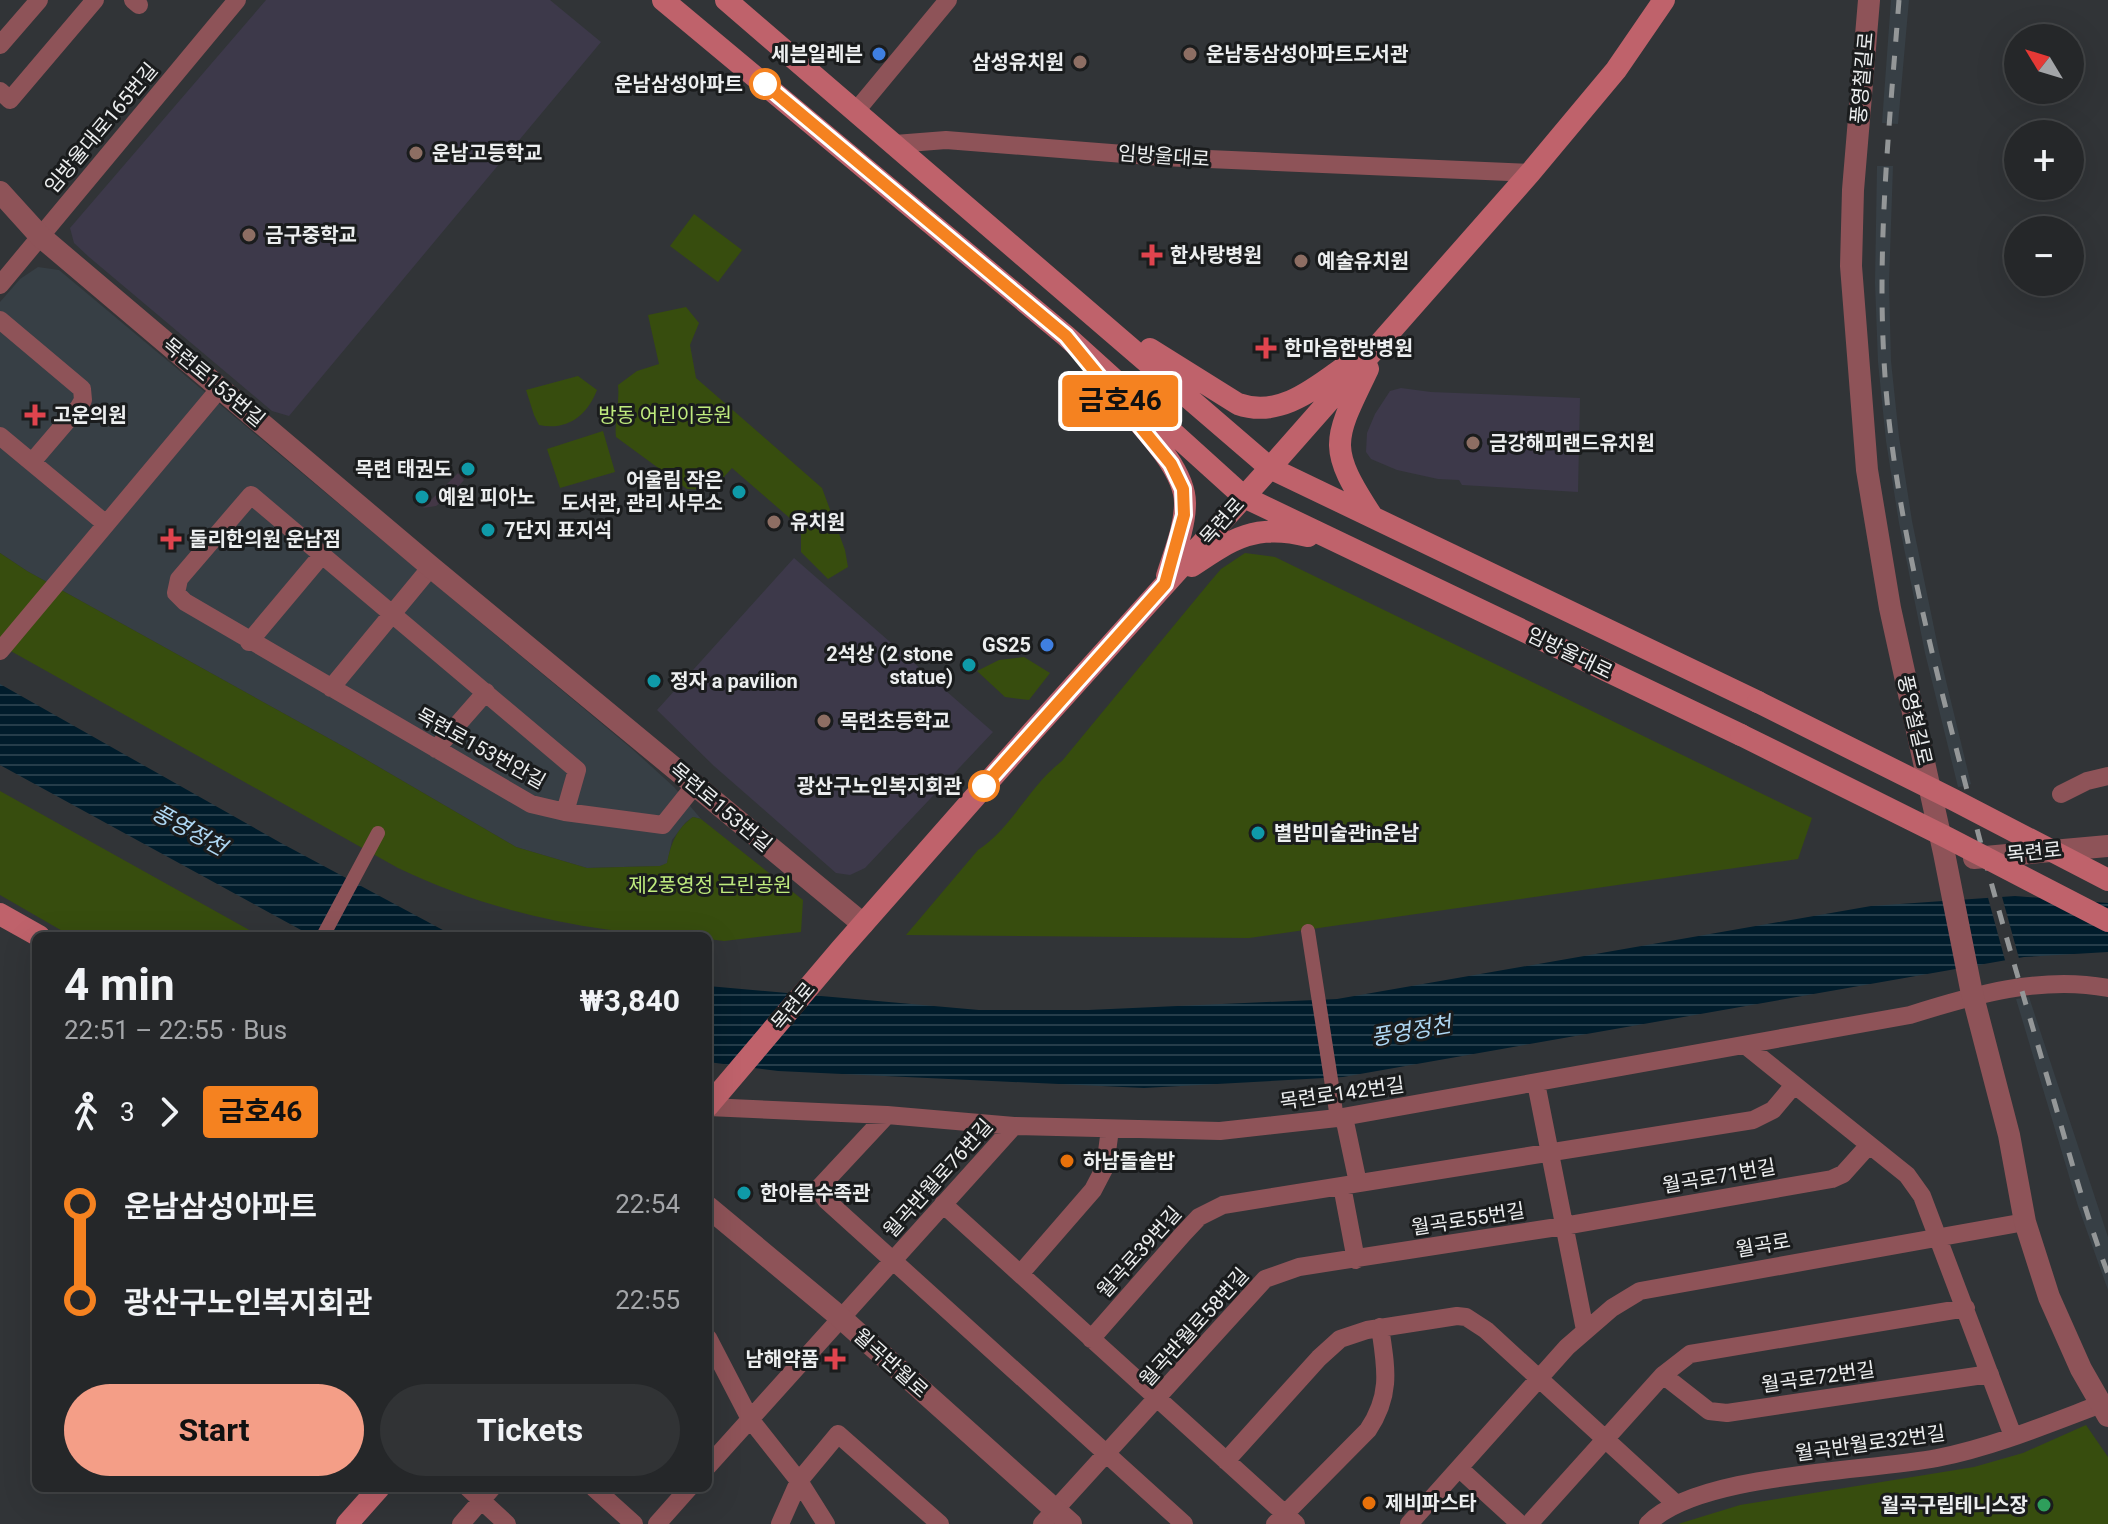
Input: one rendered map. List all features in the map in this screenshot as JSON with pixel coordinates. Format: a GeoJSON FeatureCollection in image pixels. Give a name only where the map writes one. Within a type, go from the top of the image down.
{"type":"FeatureCollection","features":[{"type":"Feature","properties":{"kind":"main road","name":"임방울대로"},"geometry":{"type":"LineString","coordinates":[[663,0],[1066,336],[1244,497],[1741,735],[2108,921]]}},
{"type":"Feature","properties":{"kind":"main road","name":"임방울대로"},"geometry":{"type":"LineString","coordinates":[[726,0],[1270,468],[1758,702],[2108,880]]}},
{"type":"Feature","properties":{"kind":"main road","name":"목련로"},"geometry":{"type":"LineString","coordinates":[[712,1102],[863,924],[1530,173],[1616,70],[1664,0]]}},
{"type":"Feature","properties":{"kind":"main road"},"geometry":{"type":"LineString","coordinates":[[1165,584],[1184,515],[1183,489],[1179,478],[1171,464],[1066,336],[1090,312],[1238,404],[1252,409],[1287,404],[1381,342]]}},
{"type":"Feature","properties":{"kind":"main road"},"geometry":{"type":"LineString","coordinates":[[1372,517],[1342,466],[1339,439],[1344,418],[1381,342]]}},
{"type":"Feature","properties":{"kind":"main road"},"geometry":{"type":"LineString","coordinates":[[1165,584],[1229,542],[1259,531],[1291,532],[1347,546]]}},
{"type":"Feature","properties":{"kind":"main road"},"geometry":{"type":"LineString","coordinates":[[0,914],[32,932]]}},
{"type":"Feature","properties":{"kind":"main road"},"geometry":{"type":"LineString","coordinates":[[347,1524],[375,1492]]}},
{"type":"Feature","properties":{"kind":"street"},"geometry":{"type":"LineString","coordinates":[[0,45],[39,0]]}},
{"type":"Feature","properties":{"kind":"street"},"geometry":{"type":"LineString","coordinates":[[0,91],[10,100],[95,0]]}},
{"type":"Feature","properties":{"kind":"street","name":"임방울대로165번길"},"geometry":{"type":"LineString","coordinates":[[0,285],[237,0]]}},
{"type":"Feature","properties":{"kind":"street"},"geometry":{"type":"LineString","coordinates":[[856,111],[948,0]]}},
{"type":"Feature","properties":{"kind":"street","name":"풍영철길로"},"geometry":{"type":"LineString","coordinates":[[1869,0],[1853,190],[1851,266],[1867,470],[1890,608],[1921,746],[1934,759],[1952,856]]}},
{"type":"Feature","properties":{"kind":"street","name":"임방울대로"},"geometry":{"type":"LineString","coordinates":[[895,144],[946,140],[1162,157],[1530,173]]}},
{"type":"Feature","properties":{"kind":"street","name":"목련로153번길"},"geometry":{"type":"LineString","coordinates":[[0,192],[40,236],[431,567],[863,924]]}},
{"type":"Feature","properties":{"kind":"street"},"geometry":{"type":"LineString","coordinates":[[0,320],[83,393],[79,407],[32,462]]}},
{"type":"Feature","properties":{"kind":"street"},"geometry":{"type":"LineString","coordinates":[[0,651],[221,387]]}},
{"type":"Feature","properties":{"kind":"street"},"geometry":{"type":"LineString","coordinates":[[0,436],[106,524]]}},
{"type":"Feature","properties":{"kind":"street","name":"목련로153번안길"},"geometry":{"type":"LineString","coordinates":[[322,555],[251,495],[179,579],[176,593],[185,602],[249,642],[531,804],[565,812],[663,825],[695,785]]}},
{"type":"Feature","properties":{"kind":"street"},"geometry":{"type":"LineString","coordinates":[[249,642],[322,555],[577,770],[565,812]]}},
{"type":"Feature","properties":{"kind":"street"},"geometry":{"type":"LineString","coordinates":[[331,688],[431,567]]}},
{"type":"Feature","properties":{"kind":"street"},"geometry":{"type":"LineString","coordinates":[[436,749],[486,692]]}},
{"type":"Feature","properties":{"kind":"street"},"geometry":{"type":"LineString","coordinates":[[2061,794],[2087,781],[2108,776]]}},
{"type":"Feature","properties":{"kind":"street"},"geometry":{"type":"LineString","coordinates":[[325,932],[378,833]]}},
{"type":"Feature","properties":{"kind":"street","name":"목련로"},"geometry":{"type":"LineString","coordinates":[[1952,856],[2108,846]]}},
{"type":"Feature","properties":{"kind":"street"},"geometry":{"type":"LineString","coordinates":[[1952,856],[1972,994],[2009,1135],[2025,1222],[2049,1297],[2081,1369],[2104,1410]]}},
{"type":"Feature","properties":{"kind":"street"},"geometry":{"type":"LineString","coordinates":[[1308,931],[1339,1113],[1356,1183],[1356,1260]]}},
{"type":"Feature","properties":{"kind":"street","name":"목련로142번길"},"geometry":{"type":"LineString","coordinates":[[712,1102],[1014,1126],[1220,1131],[1536,1083],[1910,1015],[1972,994],[2053,982],[2108,988]]}},
{"type":"Feature","properties":{"kind":"street"},"geometry":{"type":"LineString","coordinates":[[1745,1045],[1907,1175],[1922,1196],[2013,1436]]}},
{"type":"Feature","properties":{"kind":"street"},"geometry":{"type":"LineString","coordinates":[[1536,1083],[1585,1330]]}},
{"type":"Feature","properties":{"kind":"street"},"geometry":{"type":"LineString","coordinates":[[1356,1183],[1753,1120],[1773,1110],[1794,1085]]}},
{"type":"Feature","properties":{"kind":"street","name":"월곡반월로76번길"},"geometry":{"type":"LineString","coordinates":[[887,1115],[818,1189],[826,1200],[893,1259]]}},
{"type":"Feature","properties":{"kind":"street","name":"월곡반월로76번길"},"geometry":{"type":"LineString","coordinates":[[712,1462],[1014,1126]]}},
{"type":"Feature","properties":{"kind":"street"},"geometry":{"type":"LineString","coordinates":[[1020,1274],[1093,1190],[1105,1167],[1110,1129]]}},
{"type":"Feature","properties":{"kind":"street","name":"월곡로71번길"},"geometry":{"type":"LineString","coordinates":[[1564,1226],[1832,1179],[1843,1174],[1869,1145]]}},
{"type":"Feature","properties":{"kind":"street","name":"월곡로39번길"},"geometry":{"type":"LineString","coordinates":[[1091,1339],[1199,1217],[1223,1205],[1356,1183]]}},
{"type":"Feature","properties":{"kind":"street"},"geometry":{"type":"LineString","coordinates":[[943,1204],[1226,1461],[1285,1521],[1375,1419],[1384,1397],[1387,1375],[1380,1327]]}},
{"type":"Feature","properties":{"kind":"street","name":"월곡반월로"},"geometry":{"type":"LineString","coordinates":[[712,1210],[840,1317],[1056,1519]]}},
{"type":"Feature","properties":{"kind":"street","name":"월곡로"},"geometry":{"type":"LineString","coordinates":[[1409,1524],[1567,1347],[1612,1308],[1640,1291],[1664,1284],[2025,1222]]}},
{"type":"Feature","properties":{"kind":"street","name":"월곡로55번길"},"geometry":{"type":"LineString","coordinates":[[1379,1256],[1564,1226]]}},
{"type":"Feature","properties":{"kind":"street","name":"월곡반월로58번길"},"geometry":{"type":"LineString","coordinates":[[1056,1519],[1108,1453],[1265,1279],[1299,1267],[1379,1256]]}},
{"type":"Feature","properties":{"kind":"street"},"geometry":{"type":"LineString","coordinates":[[893,1259],[1184,1524]]}},
{"type":"Feature","properties":{"kind":"street"},"geometry":{"type":"LineString","coordinates":[[1529,1524],[1663,1375],[1690,1354],[1966,1308]]}},
{"type":"Feature","properties":{"kind":"street"},"geometry":{"type":"LineString","coordinates":[[1226,1461],[1327,1349],[1340,1339],[1380,1327],[1446,1316],[1466,1317],[1486,1330],[1540,1378],[1675,1503]]}},
{"type":"Feature","properties":{"kind":"street"},"geometry":{"type":"LineString","coordinates":[[712,1346],[750,1419],[799,1481],[826,1524]]}},
{"type":"Feature","properties":{"kind":"street","name":"월곡로72번길"},"geometry":{"type":"LineString","coordinates":[[1663,1375],[1709,1411],[1727,1413],[1990,1374]]}},
{"type":"Feature","properties":{"kind":"street","name":"월곡반월로32번길"},"geometry":{"type":"LineString","coordinates":[[1648,1524],[1675,1503],[1731,1487],[1938,1458],[2104,1410]]}},
{"type":"Feature","properties":{"kind":"street"},"geometry":{"type":"LineString","coordinates":[[780,1524],[799,1481],[838,1434],[940,1524]]}},
{"type":"Feature","properties":{"kind":"street"},"geometry":{"type":"LineString","coordinates":[[1460,1469],[1520,1524]]}},
{"type":"Feature","properties":{"kind":"street"},"geometry":{"type":"LineString","coordinates":[[461,1524],[481,1492],[507,1524]]}},
{"type":"Feature","properties":{"kind":"street"},"geometry":{"type":"LineString","coordinates":[[598,1492],[634,1524]]}},
{"type":"Feature","properties":{"kind":"street"},"geometry":{"type":"LineString","coordinates":[[657,1524],[685,1492]]}},
{"type":"Feature","properties":{"kind":"shaded area"},"geometry":{"type":"Polygon","coordinates":[[[266,0],[550,0],[601,42],[289,416],[272,411],[89,257],[74,243],[70,228],[266,0]]]}},
{"type":"Feature","properties":{"kind":"shaded area"},"geometry":{"type":"Polygon","coordinates":[[[1891,0],[1909,0],[1898,124],[1882,123],[1891,0]]]}},
{"type":"Feature","properties":{"kind":"shaded area"},"geometry":{"type":"Polygon","coordinates":[[[1877,166],[1893,166],[1889,283],[1891,361],[1899,437],[1912,521],[1939,652],[1971,784],[1966,786],[1958,787],[1925,653],[1886,441],[1878,362],[1875,283],[1877,166]]]}},
{"type":"Feature","properties":{"kind":"shaded area"},"geometry":{"type":"Polygon","coordinates":[[[38,267],[59,270],[674,787],[701,819],[693,817],[686,822],[672,840],[667,864],[587,868],[516,847],[0,553],[0,302],[20,279],[38,267]]]}},
{"type":"Feature","properties":{"kind":"shaded area","name":"금강해피랜드유치원"},"geometry":{"type":"Polygon","coordinates":[[[1401,388],[1580,398],[1578,492],[1462,485],[1459,480],[1397,470],[1371,459],[1366,452],[1367,433],[1375,414],[1390,391],[1401,388]]]}},
{"type":"Feature","properties":{"kind":"shaded area"},"geometry":{"type":"Polygon","coordinates":[[[458,473],[464,480],[450,496],[436,506],[423,508],[458,473]]]}},
{"type":"Feature","properties":{"kind":"shaded area","name":"목련초등학교"},"geometry":{"type":"Polygon","coordinates":[[[794,558],[993,732],[865,868],[850,875],[836,873],[714,766],[657,710],[794,558]]]}},
{"type":"Feature","properties":{"kind":"shaded area"},"geometry":{"type":"Polygon","coordinates":[[[2029,997],[2108,1237],[2108,1290],[2078,1206],[2016,999],[2029,997]]]}},
{"type":"Feature","properties":{"kind":"green space"},"geometry":{"type":"Polygon","coordinates":[[[694,214],[742,250],[718,282],[670,246],[694,214]]]}},
{"type":"Feature","properties":{"kind":"green space","name":"방동 어린이공원"},"geometry":{"type":"Polygon","coordinates":[[[686,307],[699,323],[690,345],[696,378],[822,488],[845,550],[848,567],[828,579],[801,552],[801,535],[792,520],[732,468],[712,490],[687,489],[616,437],[618,385],[637,371],[659,364],[648,315],[686,307]]]}},
{"type":"Feature","properties":{"kind":"green space"},"geometry":{"type":"Polygon","coordinates":[[[578,376],[597,390],[588,407],[575,420],[567,423],[539,425],[526,390],[578,376]]]}},
{"type":"Feature","properties":{"kind":"green space"},"geometry":{"type":"Polygon","coordinates":[[[603,431],[615,472],[560,488],[547,449],[603,431]]]}},
{"type":"Feature","properties":{"kind":"green space","name":"제2풍영정 근린공원"},"geometry":{"type":"Polygon","coordinates":[[[0,553],[516,847],[587,868],[660,866],[667,863],[682,827],[693,817],[701,819],[803,900],[801,932],[724,941],[712,940],[712,932],[628,932],[549,919],[472,898],[398,868],[0,645],[0,553]]]}},
{"type":"Feature","properties":{"kind":"green space"},"geometry":{"type":"Polygon","coordinates":[[[1245,553],[1275,557],[1812,818],[1798,859],[1249,938],[906,935],[978,850],[1001,830],[1040,782],[1062,761],[1221,569],[1245,553]]]}},
{"type":"Feature","properties":{"kind":"green space"},"geometry":{"type":"Polygon","coordinates":[[[1024,657],[1050,673],[1029,700],[1005,697],[977,671],[999,660],[1024,657]]]}},
{"type":"Feature","properties":{"kind":"green space"},"geometry":{"type":"Polygon","coordinates":[[[0,791],[253,932],[64,932],[0,895],[0,791]]]}},
{"type":"Feature","properties":{"kind":"green space"},"geometry":{"type":"Polygon","coordinates":[[[2086,1425],[2108,1457],[2108,1524],[1678,1524],[1740,1505],[1974,1467],[2023,1453],[2086,1425]]]}},
{"type":"Feature","properties":{"kind":"water","name":"풍영정천"},"geometry":{"type":"Polygon","coordinates":[[[0,684],[281,843],[447,932],[305,932],[0,765],[0,684]]]}},
{"type":"Feature","properties":{"kind":"water","name":"풍영정천"},"geometry":{"type":"Polygon","coordinates":[[[2015,896],[2108,903],[2108,952],[2024,957],[1343,1077],[1144,1088],[778,1071],[712,1063],[712,986],[979,1010],[1088,1010],[1337,999],[1871,906],[2015,896]]]}},
{"type":"Feature","properties":{"kind":"pier"},"geometry":{"type":"Polygon","coordinates":[[[2001,893],[2020,962],[2006,964],[1987,894],[2001,893]]]}},
{"type":"Feature","properties":{"kind":"railway"},"geometry":{"type":"LineString","coordinates":[[1899,0],[1882,270],[1884,360],[1896,475],[1918,592],[1983,854],[2076,1177],[2108,1274]]}},
{"type":"Feature","properties":{"kind":"bus line","name":"금호46"},"geometry":{"type":"LineString","coordinates":[[765,84],[1066,336],[1171,464],[1183,489],[1184,515],[1165,584],[984,786]]}},
{"type":"Feature","properties":{"kind":"place","name":"세븐일레븐"},"geometry":{"type":"Point","coordinates":[879,54]}},
{"type":"Feature","properties":{"kind":"place","name":"운남동삼성아파트도서관"},"geometry":{"type":"Point","coordinates":[1190,54]}},
{"type":"Feature","properties":{"kind":"place","name":"삼성유치원"},"geometry":{"type":"Point","coordinates":[1080,62]}},
{"type":"Feature","properties":{"kind":"place","name":"운남삼성아파트"},"geometry":{"type":"Point","coordinates":[765,84]}},
{"type":"Feature","properties":{"kind":"place","name":"운남고등학교"},"geometry":{"type":"Point","coordinates":[416,153]}},
{"type":"Feature","properties":{"kind":"place","name":"금구중학교"},"geometry":{"type":"Point","coordinates":[249,235]}},
{"type":"Feature","properties":{"kind":"place","name":"한사랑병원"},"geometry":{"type":"Point","coordinates":[1152,255]}},
{"type":"Feature","properties":{"kind":"place","name":"예술유치원"},"geometry":{"type":"Point","coordinates":[1301,261]}},
{"type":"Feature","properties":{"kind":"place","name":"한마음한방병원"},"geometry":{"type":"Point","coordinates":[1266,348]}},
{"type":"Feature","properties":{"kind":"place","name":"고운의원"},"geometry":{"type":"Point","coordinates":[35,415]}},
{"type":"Feature","properties":{"kind":"place","name":"금강해피랜드유치원"},"geometry":{"type":"Point","coordinates":[1473,443]}},
{"type":"Feature","properties":{"kind":"place","name":"목련 태권도"},"geometry":{"type":"Point","coordinates":[468,469]}},
{"type":"Feature","properties":{"kind":"place","name":"어울림 작은 도서관, 관리 사무소"},"geometry":{"type":"Point","coordinates":[739,492]}},
{"type":"Feature","properties":{"kind":"place","name":"예원 피아노"},"geometry":{"type":"Point","coordinates":[422,497]}},
{"type":"Feature","properties":{"kind":"place","name":"유치원"},"geometry":{"type":"Point","coordinates":[774,522]}},
{"type":"Feature","properties":{"kind":"place","name":"7단지 표지석"},"geometry":{"type":"Point","coordinates":[488,530]}},
{"type":"Feature","properties":{"kind":"place","name":"둘리한의원 운남점"},"geometry":{"type":"Point","coordinates":[171,539]}},
{"type":"Feature","properties":{"kind":"place","name":"GS25"},"geometry":{"type":"Point","coordinates":[1047,645]}},
{"type":"Feature","properties":{"kind":"place","name":"2석상 (2 stone statue)"},"geometry":{"type":"Point","coordinates":[969,665]}},
{"type":"Feature","properties":{"kind":"place","name":"정자 a pavilion"},"geometry":{"type":"Point","coordinates":[654,681]}},
{"type":"Feature","properties":{"kind":"place","name":"목련초등학교"},"geometry":{"type":"Point","coordinates":[824,721]}},
{"type":"Feature","properties":{"kind":"place","name":"광산구노인복지회관"},"geometry":{"type":"Point","coordinates":[984,786]}},
{"type":"Feature","properties":{"kind":"place","name":"별밤미술관in운남"},"geometry":{"type":"Point","coordinates":[1258,833]}},
{"type":"Feature","properties":{"kind":"place","name":"하남돌솥밥"},"geometry":{"type":"Point","coordinates":[1067,1161]}},
{"type":"Feature","properties":{"kind":"place","name":"한아름수족관"},"geometry":{"type":"Point","coordinates":[744,1193]}},
{"type":"Feature","properties":{"kind":"place","name":"남해약품"},"geometry":{"type":"Point","coordinates":[835,1359]}},
{"type":"Feature","properties":{"kind":"place","name":"제비파스타"},"geometry":{"type":"Point","coordinates":[1369,1503]}},
{"type":"Feature","properties":{"kind":"place","name":"월곡구립테니스장"},"geometry":{"type":"Point","coordinates":[2044,1505]}}]}
